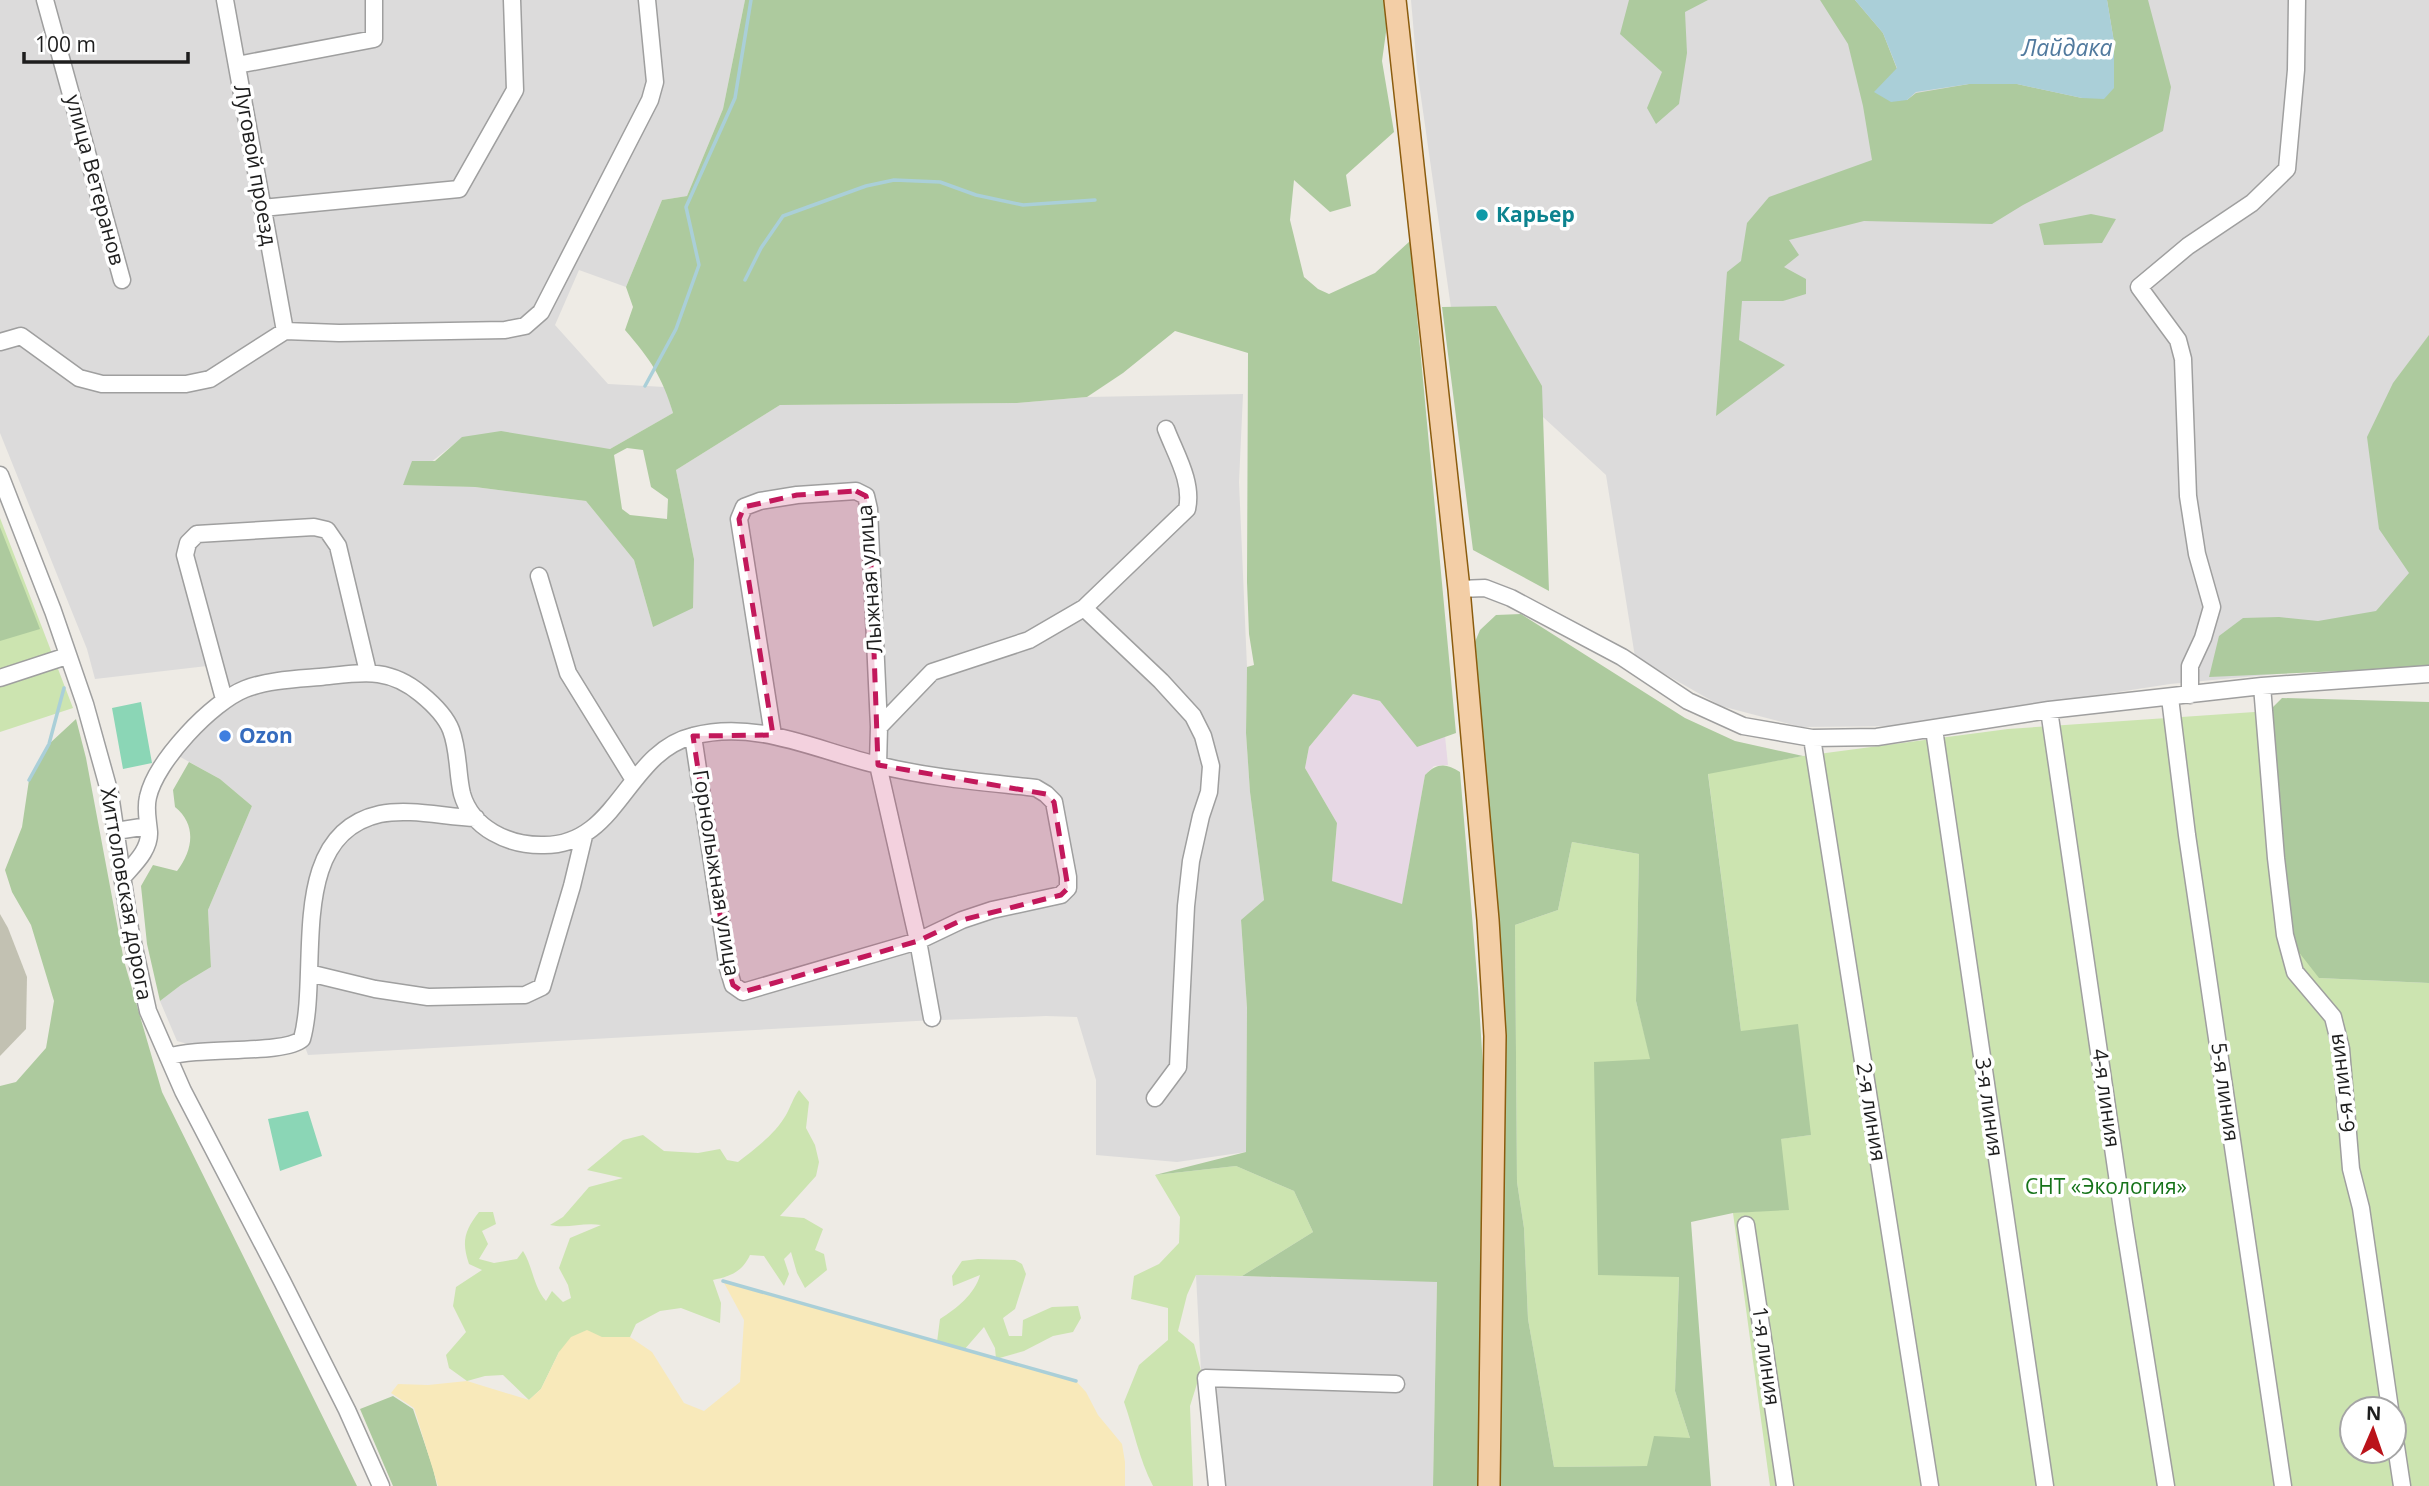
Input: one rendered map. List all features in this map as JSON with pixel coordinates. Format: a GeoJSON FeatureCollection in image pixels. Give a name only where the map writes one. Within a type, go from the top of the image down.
{"type":"FeatureCollection","features":[{"type":"Feature","properties":{"kind":"main road"},"geometry":{"type":"LineString","coordinates":[[1395,0],[1459,589],[1488,920],[1495,1036],[1489,1486]]}},
{"type":"Feature","properties":{"kind":"street","name":"улица Ветеранов"},"geometry":{"type":"LineString","coordinates":[[45,0],[122,280]]}},
{"type":"Feature","properties":{"kind":"street","name":"Луговой проезд"},"geometry":{"type":"LineString","coordinates":[[225,0],[285,331]]}},
{"type":"Feature","properties":{"kind":"street"},"geometry":{"type":"LineString","coordinates":[[237,65],[374,39],[374,0]]}},
{"type":"Feature","properties":{"kind":"street"},"geometry":{"type":"LineString","coordinates":[[262,208],[459,189],[515,90],[512,0]]}},
{"type":"Feature","properties":{"kind":"street"},"geometry":{"type":"LineString","coordinates":[[0,342],[21,336],[79,377],[102,384],[186,384],[210,379],[285,331],[339,333],[505,330],[525,326],[541,312],[650,100],[654,82],[647,0]]}},
{"type":"Feature","properties":{"kind":"street"},"geometry":{"type":"LineString","coordinates":[[2190,695],[2190,666],[2203,638],[2212,607],[2197,554],[2188,496],[2183,359],[2178,340],[2139,287],[2188,246],[2252,203],[2287,169],[2296,71],[2297,0]]}},
{"type":"Feature","properties":{"kind":"street"},"geometry":{"type":"LineString","coordinates":[[879,727],[932,672],[1029,640],[1084,608],[1186,509],[1190,494],[1166,429]]}},
{"type":"Feature","properties":{"kind":"street","name":"Хиттоловская дорога"},"geometry":{"type":"LineString","coordinates":[[0,475],[48,599],[96,743],[110,794],[130,929],[148,1012],[183,1091],[347,1410],[381,1486]]}},
{"type":"Feature","properties":{"kind":"street","name":"Лыжная улица"},"geometry":{"type":"LineString","coordinates":[[773,735],[739,519],[744,507],[760,501],[856,491],[866,496],[869,509],[879,727],[878,765]]}},
{"type":"Feature","properties":{"kind":"street"},"geometry":{"type":"LineString","coordinates":[[224,699],[185,555],[188,543],[197,534],[314,527],[327,530],[338,546],[368,672]]}},
{"type":"Feature","properties":{"kind":"street"},"geometry":{"type":"LineString","coordinates":[[539,576],[568,673],[634,780]]}},
{"type":"Feature","properties":{"kind":"street"},"geometry":{"type":"LineString","coordinates":[[1459,589],[1485,588],[1511,598],[1622,657],[1688,701],[1742,726],[1812,738],[1877,737],[2049,710],[2262,686],[2429,674]]}},
{"type":"Feature","properties":{"kind":"street"},"geometry":{"type":"LineString","coordinates":[[1084,608],[1161,681],[1193,716],[1203,736],[1211,766],[1209,792],[1191,861],[1186,906],[1178,1067],[1155,1098]]}},
{"type":"Feature","properties":{"kind":"street"},"geometry":{"type":"LineString","coordinates":[[1,677],[67,656]]}},
{"type":"Feature","properties":{"kind":"street"},"geometry":{"type":"LineString","coordinates":[[123,877],[143,853],[150,836],[146,816],[148,797],[152,785],[173,750],[224,699],[246,688],[287,680],[368,672],[393,676],[420,692],[451,728],[463,796],[476,818],[495,835],[523,845],[550,846],[584,836],[604,819],[654,756],[672,744],[693,736],[747,731],[773,735],[878,765],[918,941],[932,1017]]}},
{"type":"Feature","properties":{"kind":"street","name":"6-я линия"},"geometry":{"type":"LineString","coordinates":[[2262,686],[2285,935],[2295,972],[2333,1017],[2341,1049],[2351,1169],[2361,1208],[2388,1395]]}},
{"type":"Feature","properties":{"kind":"street","name":"5-я линия"},"geometry":{"type":"LineString","coordinates":[[2171,698],[2189,849],[2283,1486]]}},
{"type":"Feature","properties":{"kind":"street","name":"4-я линия"},"geometry":{"type":"LineString","coordinates":[[2049,710],[2122,1209],[2166,1486]]}},
{"type":"Feature","properties":{"kind":"street","name":"3-я линия"},"geometry":{"type":"LineString","coordinates":[[1934,729],[2045,1486]]}},
{"type":"Feature","properties":{"kind":"street","name":"Горнолыжная улица"},"geometry":{"type":"LineString","coordinates":[[693,736],[733,985],[743,992],[918,941],[992,909],[1061,895],[1068,888],[1054,802],[1046,794],[1036,788],[936,776],[878,765]]}},
{"type":"Feature","properties":{"kind":"street","name":"2-я линия"},"geometry":{"type":"LineString","coordinates":[[1812,738],[1930,1486]]}},
{"type":"Feature","properties":{"kind":"street"},"geometry":{"type":"LineString","coordinates":[[168,1057],[179,1053],[272,1048],[297,1044],[302,1039],[314,899],[322,862],[337,837],[356,822],[381,814],[417,813],[476,818]]}},
{"type":"Feature","properties":{"kind":"street"},"geometry":{"type":"LineString","coordinates":[[116,831],[148,826]]}},
{"type":"Feature","properties":{"kind":"street"},"geometry":{"type":"LineString","coordinates":[[309,973],[375,989],[428,997],[525,995],[542,987],[584,836]]}},
{"type":"Feature","properties":{"kind":"street","name":"1-я линия"},"geometry":{"type":"LineString","coordinates":[[1746,1225],[1785,1486]]}},
{"type":"Feature","properties":{"kind":"street"},"geometry":{"type":"LineString","coordinates":[[1217,1486],[1206,1378],[1396,1384]]}},
{"type":"Feature","properties":{"kind":"street"},"geometry":{"type":"LineString","coordinates":[[2399,1465],[2402,1486]]}},
{"type":"Feature","properties":{"kind":"highlighted area"},"geometry":{"type":"Polygon","coordinates":[[[856,491],[866,496],[869,509],[878,765],[1046,794],[1054,802],[1068,888],[1061,895],[962,920],[918,941],[743,992],[733,985],[728,968],[693,736],[773,735],[739,519],[744,507],[797,495],[856,491]]]}},
{"type":"Feature","properties":{"kind":"shaded area"},"geometry":{"type":"Polygon","coordinates":[[[0,0],[745,0],[723,109],[687,196],[662,200],[626,287],[579,270],[555,325],[608,384],[665,387],[673,413],[610,449],[463,437],[403,484],[475,487],[586,501],[634,560],[653,627],[694,559],[676,470],[780,405],[1017,403],[1087,397],[1243,394],[1239,482],[1247,667],[1246,733],[1250,792],[1264,900],[1241,921],[1247,1008],[1246,1152],[1177,1162],[1096,1155],[1096,1080],[1077,1017],[916,1021],[308,1055],[302,1039],[191,1045],[177,1041],[160,1001],[211,967],[208,910],[252,806],[220,779],[175,754],[224,699],[207,666],[95,679],[87,649],[0,433],[0,0]]]}},
{"type":"Feature","properties":{"kind":"shaded area"},"geometry":{"type":"Polygon","coordinates":[[[1411,0],[2429,0],[2429,660],[2170,684],[1896,726],[1801,727],[1721,706],[1635,657],[1606,475],[1455,336],[1417,69],[1411,0]]]}},
{"type":"Feature","properties":{"kind":"shaded area"},"geometry":{"type":"Polygon","coordinates":[[[1353,694],[1380,701],[1417,746],[1445,736],[1448,765],[1434,766],[1425,775],[1402,905],[1332,881],[1337,823],[1305,768],[1309,747],[1353,694]]]}},
{"type":"Feature","properties":{"kind":"shaded area"},"geometry":{"type":"Polygon","coordinates":[[[0,914],[27,977],[26,1029],[0,1056],[0,914]]]}},
{"type":"Feature","properties":{"kind":"shaded area"},"geometry":{"type":"Polygon","coordinates":[[[1196,1275],[1437,1281],[1433,1486],[1207,1486],[1196,1275]]]}},
{"type":"Feature","properties":{"kind":"green space"},"geometry":{"type":"Polygon","coordinates":[[[745,0],[1384,0],[1387,25],[1382,61],[1394,132],[1346,175],[1351,206],[1330,212],[1294,180],[1290,220],[1304,277],[1329,294],[1375,273],[1410,241],[1456,733],[1417,747],[1380,701],[1353,694],[1309,747],[1305,768],[1337,823],[1332,881],[1402,904],[1425,775],[1442,766],[1460,772],[1489,1161],[1481,1486],[1433,1486],[1437,1282],[1242,1276],[1313,1232],[1294,1191],[1236,1166],[1155,1175],[1246,1152],[1247,1008],[1241,920],[1264,900],[1250,792],[1246,733],[1247,667],[1254,665],[1249,634],[1247,582],[1248,353],[1175,331],[1123,373],[1087,397],[1017,403],[780,405],[676,470],[694,559],[693,608],[653,627],[634,560],[586,501],[475,487],[403,485],[412,461],[435,461],[462,437],[501,431],[610,449],[673,413],[654,368],[625,330],[633,307],[626,287],[662,200],[687,196],[723,109],[745,0]],[[627,448],[614,455],[622,509],[630,515],[667,519],[668,499],[651,487],[643,450],[627,448]]]}},
{"type":"Feature","properties":{"kind":"green space"},"geometry":{"type":"Polygon","coordinates":[[[1629,0],[1708,0],[1685,12],[1687,53],[1679,104],[1656,124],[1647,108],[1662,72],[1620,34],[1629,0]]]}},
{"type":"Feature","properties":{"kind":"green space"},"geometry":{"type":"Polygon","coordinates":[[[1820,0],[1855,0],[1883,33],[1907,100],[1916,93],[1969,84],[2017,84],[2082,98],[2104,98],[2114,42],[2107,0],[2148,0],[2171,87],[2163,131],[1992,224],[1864,221],[1789,240],[1799,255],[1784,267],[1806,279],[1806,294],[1783,301],[1742,301],[1739,340],[1785,365],[1716,416],[1727,272],[1741,261],[1747,223],[1769,197],[1872,160],[1863,106],[1848,44],[1820,0]]]}},
{"type":"Feature","properties":{"kind":"green space"},"geometry":{"type":"Polygon","coordinates":[[[2091,214],[2116,219],[2102,243],[2044,245],[2039,224],[2091,214]]]}},
{"type":"Feature","properties":{"kind":"green space"},"geometry":{"type":"Polygon","coordinates":[[[1496,306],[1542,386],[1549,591],[1473,550],[1442,307],[1496,306]]]}},
{"type":"Feature","properties":{"kind":"green space"},"geometry":{"type":"Polygon","coordinates":[[[2429,335],[2429,667],[2209,677],[2219,636],[2243,618],[2279,617],[2318,621],[2376,611],[2409,573],[2379,529],[2367,437],[2393,383],[2429,335]]]}},
{"type":"Feature","properties":{"kind":"green space"},"geometry":{"type":"Polygon","coordinates":[[[0,518],[73,708],[0,732],[0,518]]]}},
{"type":"Feature","properties":{"kind":"green space"},"geometry":{"type":"Polygon","coordinates":[[[0,527],[40,629],[0,641],[0,527]]]}},
{"type":"Feature","properties":{"kind":"green space"},"geometry":{"type":"Polygon","coordinates":[[[1521,614],[1685,718],[1735,741],[1803,756],[1708,774],[1741,1031],[1798,1024],[1811,1135],[1781,1139],[1789,1210],[1733,1213],[1691,1222],[1711,1486],[1499,1486],[1472,649],[1480,630],[1496,615],[1521,614]],[[1572,842],[1558,910],[1515,925],[1517,1182],[1524,1228],[1528,1319],[1554,1467],[1647,1466],[1654,1436],[1690,1438],[1675,1391],[1679,1277],[1598,1275],[1594,1062],[1650,1059],[1636,1001],[1639,854],[1572,842]]]}},
{"type":"Feature","properties":{"kind":"green space"},"geometry":{"type":"Polygon","coordinates":[[[2282,698],[2429,702],[2429,983],[2319,978],[2287,937],[2269,711],[2282,698]]]}},
{"type":"Feature","properties":{"kind":"green space"},"geometry":{"type":"Polygon","coordinates":[[[141,702],[152,763],[123,769],[112,708],[141,702]]]}},
{"type":"Feature","properties":{"kind":"green space","name":"СНТ «Экология»"},"geometry":{"type":"Polygon","coordinates":[[[2269,711],[2319,978],[2429,983],[2429,1486],[1770,1486],[1733,1213],[1788,1209],[1780,1139],[1811,1135],[1741,1031],[1708,773],[1803,756],[2008,729],[2269,711]]]}},
{"type":"Feature","properties":{"kind":"green space"},"geometry":{"type":"Polygon","coordinates":[[[76,719],[86,758],[124,961],[162,1092],[357,1486],[0,1486],[0,1086],[16,1082],[46,1048],[54,1001],[31,925],[12,892],[5,870],[22,827],[29,780],[49,744],[76,719]]]}},
{"type":"Feature","properties":{"kind":"green space"},"geometry":{"type":"Polygon","coordinates":[[[189,762],[220,779],[252,806],[208,910],[211,967],[160,1001],[147,944],[141,886],[153,865],[177,871],[187,855],[190,830],[175,807],[173,790],[189,762]]]}},
{"type":"Feature","properties":{"kind":"green space"},"geometry":{"type":"Polygon","coordinates":[[[1572,842],[1639,854],[1636,1001],[1651,1060],[1594,1063],[1679,1276],[1675,1391],[1690,1438],[1647,1466],[1554,1467],[1528,1319],[1524,1228],[1517,1182],[1515,925],[1558,910],[1572,842]]]}},
{"type":"Feature","properties":{"kind":"green space"},"geometry":{"type":"Polygon","coordinates":[[[799,1090],[809,1102],[806,1128],[815,1145],[819,1162],[816,1176],[780,1216],[804,1218],[823,1229],[815,1250],[824,1254],[827,1270],[805,1288],[791,1252],[784,1259],[789,1274],[784,1286],[764,1256],[750,1255],[735,1272],[713,1280],[721,1303],[720,1323],[681,1308],[660,1311],[636,1324],[630,1337],[602,1337],[559,1352],[541,1389],[529,1400],[503,1375],[467,1381],[449,1368],[446,1355],[466,1332],[453,1306],[456,1287],[482,1270],[469,1264],[465,1249],[470,1224],[479,1212],[493,1212],[496,1224],[482,1231],[488,1244],[479,1259],[494,1263],[517,1259],[523,1251],[538,1289],[546,1301],[552,1291],[563,1302],[571,1298],[559,1268],[570,1238],[601,1225],[550,1225],[563,1217],[589,1187],[623,1178],[587,1170],[623,1140],[643,1135],[664,1151],[698,1153],[720,1149],[727,1160],[738,1162],[776,1129],[799,1090]]]}},
{"type":"Feature","properties":{"kind":"green space"},"geometry":{"type":"Polygon","coordinates":[[[308,1111],[322,1156],[280,1171],[268,1119],[308,1111]]]}},
{"type":"Feature","properties":{"kind":"green space"},"geometry":{"type":"Polygon","coordinates":[[[1236,1166],[1294,1191],[1313,1232],[1242,1276],[1196,1275],[1187,1295],[1178,1331],[1194,1344],[1201,1371],[1190,1406],[1193,1486],[1153,1486],[1140,1455],[1124,1402],[1139,1365],[1168,1340],[1168,1308],[1131,1299],[1134,1276],[1159,1264],[1179,1243],[1180,1217],[1155,1175],[1236,1166]]]}},
{"type":"Feature","properties":{"kind":"green space"},"geometry":{"type":"Polygon","coordinates":[[[1015,1260],[1022,1264],[1026,1274],[1015,1309],[1003,1318],[1009,1336],[1022,1336],[1023,1320],[1052,1307],[1078,1306],[1081,1318],[1073,1332],[1053,1336],[1024,1351],[996,1359],[995,1348],[984,1327],[964,1350],[937,1342],[940,1319],[969,1295],[980,1275],[953,1286],[952,1276],[962,1261],[1015,1260]]]}},
{"type":"Feature","properties":{"kind":"green space"},"geometry":{"type":"Polygon","coordinates":[[[393,1396],[413,1409],[437,1486],[393,1486],[360,1409],[393,1396]]]}},
{"type":"Feature","properties":{"kind":"sand"},"geometry":{"type":"Polygon","coordinates":[[[723,1281],[1076,1381],[1086,1392],[1098,1415],[1122,1444],[1125,1486],[438,1486],[414,1408],[391,1393],[398,1384],[428,1385],[467,1381],[529,1400],[541,1389],[559,1352],[571,1337],[587,1330],[602,1337],[630,1337],[652,1352],[684,1403],[704,1411],[740,1382],[744,1320],[723,1281]]]}},
{"type":"Feature","properties":{"kind":"water","name":"Лайдака"},"geometry":{"type":"Polygon","coordinates":[[[1855,0],[2107,0],[2114,42],[2114,88],[2104,99],[2082,98],[2017,84],[1969,84],[1916,92],[1907,100],[1891,102],[1874,92],[1897,68],[1883,33],[1855,0]]]}},
{"type":"Feature","properties":{"kind":"waterway"},"geometry":{"type":"LineString","coordinates":[[645,386],[676,329],[699,265],[686,207],[735,98],[751,0]]}},
{"type":"Feature","properties":{"kind":"waterway"},"geometry":{"type":"LineString","coordinates":[[745,280],[761,248],[783,216],[866,186],[894,180],[940,182],[976,195],[1023,205],[1095,200]]}},
{"type":"Feature","properties":{"kind":"waterway"},"geometry":{"type":"LineString","coordinates":[[29,780],[49,744],[64,688]]}},
{"type":"Feature","properties":{"kind":"waterway"},"geometry":{"type":"LineString","coordinates":[[723,1281],[1076,1381]]}},
{"type":"Feature","properties":{"kind":"place","name":"Карьер"},"geometry":{"type":"Point","coordinates":[1482,215]}},
{"type":"Feature","properties":{"kind":"place","name":"Ozon"},"geometry":{"type":"Point","coordinates":[225,736]}}]}
